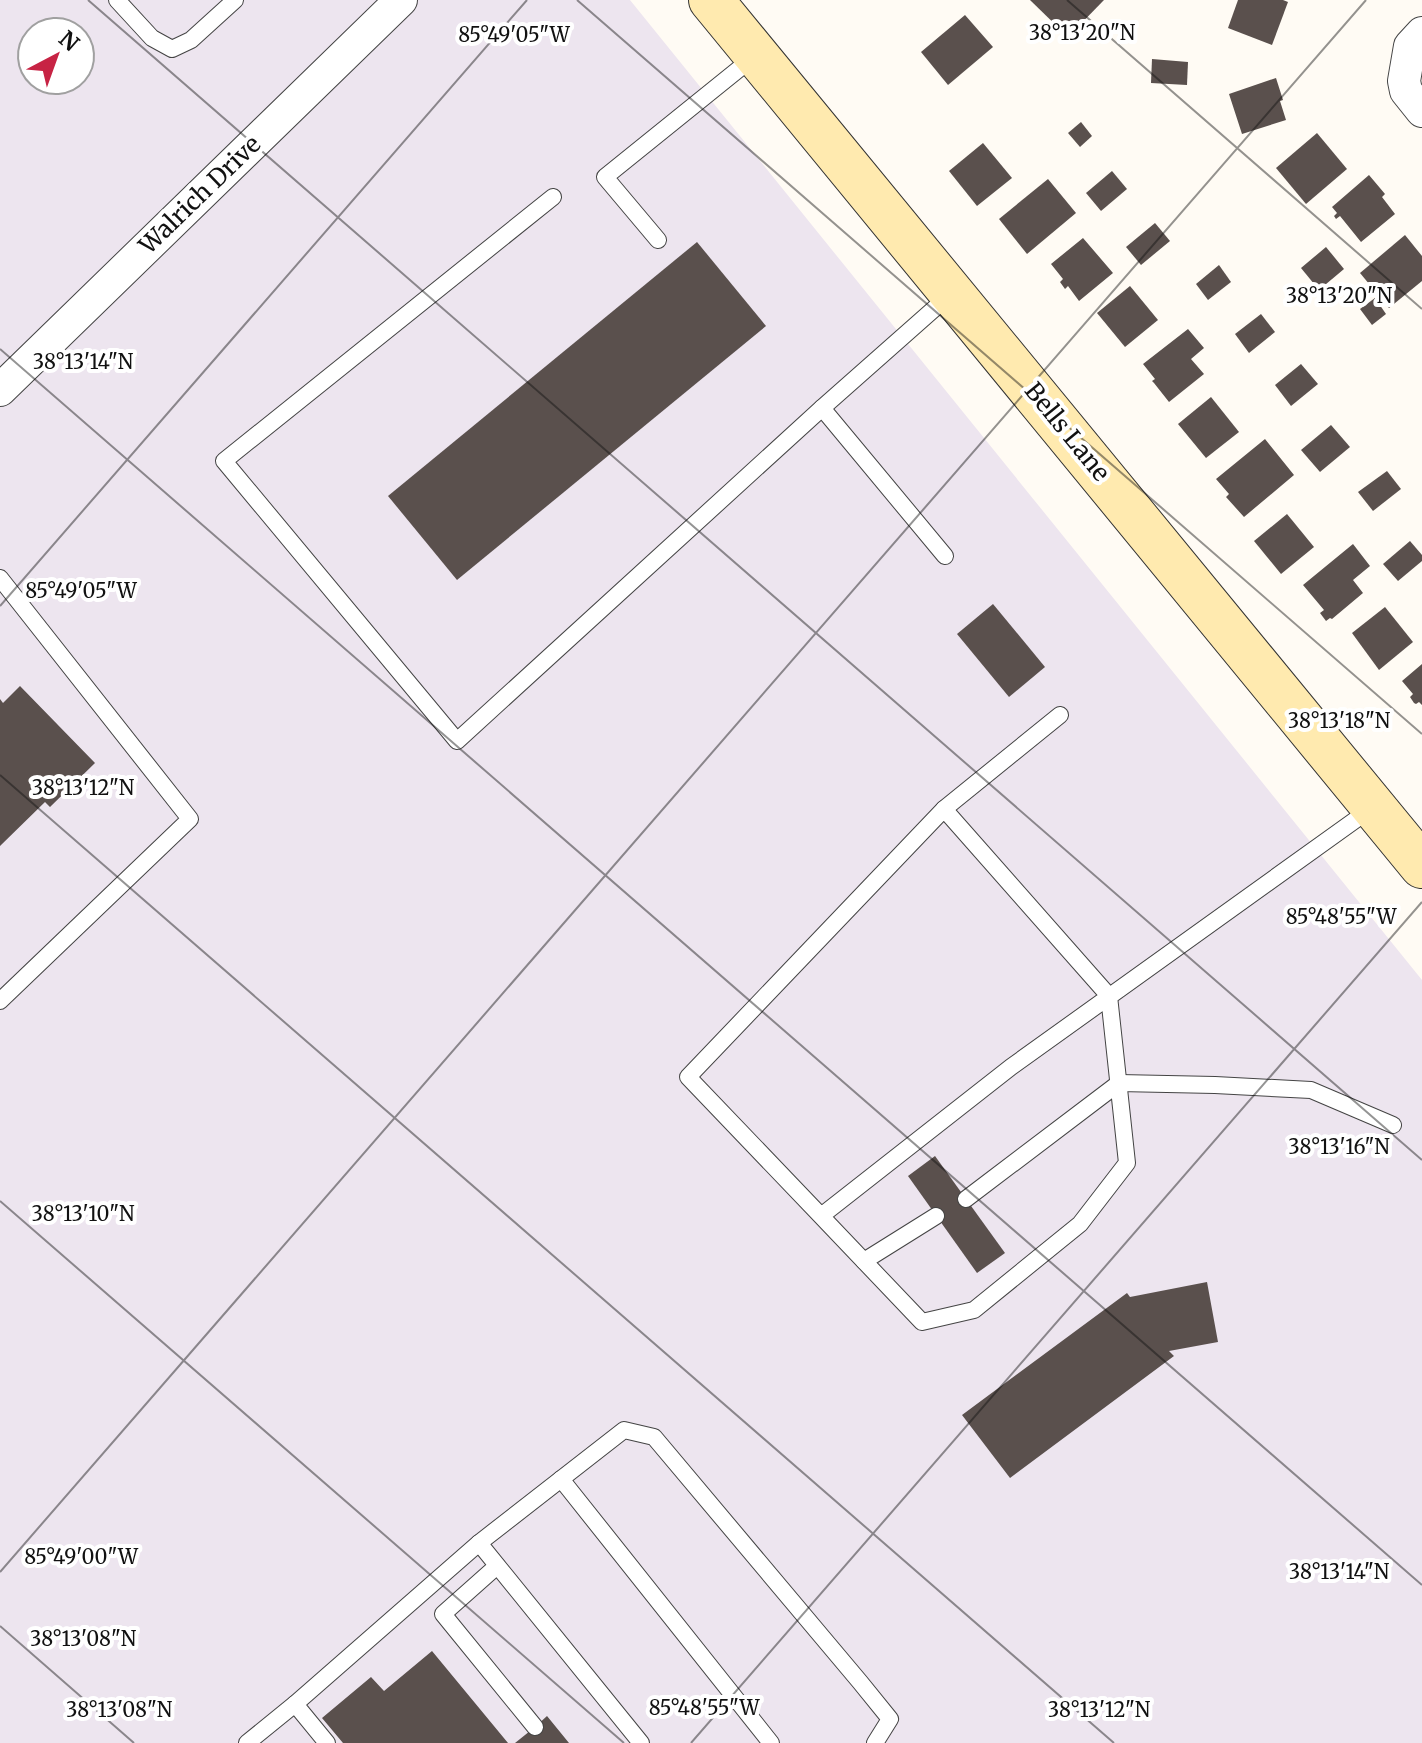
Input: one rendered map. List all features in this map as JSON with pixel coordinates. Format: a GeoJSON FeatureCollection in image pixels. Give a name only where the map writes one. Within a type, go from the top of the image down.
{"type":"FeatureCollection","features":[{"type":"Feature","properties":{"kind":"main road","name":"Bells Lane"},"geometry":{"type":"LineString","coordinates":[[711,0],[1422,866]]}},
{"type":"Feature","properties":{"kind":"street","name":"Walrich Drive"},"geometry":{"type":"LineString","coordinates":[[0,390],[401,0]]}},
{"type":"Feature","properties":{"kind":"street"},"geometry":{"type":"LineString","coordinates":[[1414,46],[1404,81],[1406,91],[1422,111]]}},
{"type":"Feature","properties":{"kind":"lane"},"geometry":{"type":"LineString","coordinates":[[117,0],[152,38],[172,49],[191,40],[235,0]]}},
{"type":"Feature","properties":{"kind":"lane"},"geometry":{"type":"LineString","coordinates":[[658,240],[605,177],[756,55]]}},
{"type":"Feature","properties":{"kind":"lane"},"geometry":{"type":"LineString","coordinates":[[553,197],[224,461],[457,741],[953,292]]}},
{"type":"Feature","properties":{"kind":"lane"},"geometry":{"type":"LineString","coordinates":[[822,408],[945,556]]}},
{"type":"Feature","properties":{"kind":"lane"},"geometry":{"type":"LineString","coordinates":[[0,578],[190,819],[0,1001]]}},
{"type":"Feature","properties":{"kind":"lane"},"geometry":{"type":"LineString","coordinates":[[944,809],[1109,996],[1127,1163],[1080,1224],[974,1310],[922,1322],[688,1077],[944,809],[1060,715]]}},
{"type":"Feature","properties":{"kind":"lane"},"geometry":{"type":"LineString","coordinates":[[821,1216],[1011,1067],[1373,807]]}},
{"type":"Feature","properties":{"kind":"lane"},"geometry":{"type":"LineString","coordinates":[[966,1199],[1119,1083],[1311,1090],[1393,1125]]}},
{"type":"Feature","properties":{"kind":"lane"},"geometry":{"type":"LineString","coordinates":[[864,1261],[936,1216]]}},
{"type":"Feature","properties":{"kind":"lane"},"geometry":{"type":"LineString","coordinates":[[247,1743],[479,1543],[624,1430],[654,1437],[890,1719],[875,1743]]}},
{"type":"Feature","properties":{"kind":"lane"},"geometry":{"type":"LineString","coordinates":[[561,1479],[771,1743]]}},
{"type":"Feature","properties":{"kind":"lane"},"geometry":{"type":"LineString","coordinates":[[479,1543],[641,1743]]}},
{"type":"Feature","properties":{"kind":"lane"},"geometry":{"type":"LineString","coordinates":[[497,1566],[443,1614],[535,1727]]}},
{"type":"Feature","properties":{"kind":"lane"},"geometry":{"type":"LineString","coordinates":[[295,1704],[327,1743]]}},
{"type":"Feature","properties":{"kind":"shaded area"},"geometry":{"type":"Polygon","coordinates":[[[0,0],[630,0],[1422,980],[1422,1743],[0,1743],[0,0]]]}},
{"type":"Feature","properties":{"kind":"building"},"geometry":{"type":"Polygon","coordinates":[[[1030,0],[1104,0],[1068,37],[1030,0]]]}},
{"type":"Feature","properties":{"kind":"building"},"geometry":{"type":"Polygon","coordinates":[[[1238,0],[1288,2],[1272,45],[1228,28],[1238,0]]]}},
{"type":"Feature","properties":{"kind":"building"},"geometry":{"type":"Polygon","coordinates":[[[965,15],[993,47],[948,85],[921,52],[965,15]]]}},
{"type":"Feature","properties":{"kind":"building"},"geometry":{"type":"Polygon","coordinates":[[[1152,59],[1188,62],[1187,85],[1151,83],[1152,59]]]}},
{"type":"Feature","properties":{"kind":"building"},"geometry":{"type":"Polygon","coordinates":[[[1276,78],[1286,120],[1242,134],[1229,94],[1276,78]]]}},
{"type":"Feature","properties":{"kind":"building"},"geometry":{"type":"Polygon","coordinates":[[[1081,122],[1092,136],[1080,147],[1068,133],[1081,122]]]}},
{"type":"Feature","properties":{"kind":"building"},"geometry":{"type":"Polygon","coordinates":[[[1317,133],[1347,169],[1306,204],[1276,168],[1317,133]]]}},
{"type":"Feature","properties":{"kind":"building"},"geometry":{"type":"Polygon","coordinates":[[[983,143],[1012,178],[977,206],[949,171],[983,143]]]}},
{"type":"Feature","properties":{"kind":"building"},"geometry":{"type":"Polygon","coordinates":[[[1112,171],[1127,189],[1101,211],[1086,193],[1112,171]]]}},
{"type":"Feature","properties":{"kind":"building"},"geometry":{"type":"Polygon","coordinates":[[[1369,175],[1385,194],[1382,197],[1395,214],[1361,242],[1340,216],[1336,219],[1334,216],[1337,213],[1332,207],[1369,175]]]}},
{"type":"Feature","properties":{"kind":"building"},"geometry":{"type":"Polygon","coordinates":[[[1048,179],[1076,213],[1027,254],[999,219],[1048,179]]]}},
{"type":"Feature","properties":{"kind":"building"},"geometry":{"type":"Polygon","coordinates":[[[1155,223],[1170,241],[1141,265],[1126,247],[1155,223]]]}},
{"type":"Feature","properties":{"kind":"building"},"geometry":{"type":"Polygon","coordinates":[[[1405,235],[1422,256],[1422,281],[1389,308],[1360,273],[1405,235]]]}},
{"type":"Feature","properties":{"kind":"building"},"geometry":{"type":"Polygon","coordinates":[[[1083,238],[1113,273],[1079,301],[1068,286],[1065,289],[1060,282],[1063,279],[1051,264],[1083,238]]]}},
{"type":"Feature","properties":{"kind":"building"},"geometry":{"type":"Polygon","coordinates":[[[697,242],[766,326],[457,580],[388,496],[697,242]]]}},
{"type":"Feature","properties":{"kind":"building"},"geometry":{"type":"Polygon","coordinates":[[[1326,247],[1344,269],[1319,290],[1301,268],[1326,247]]]}},
{"type":"Feature","properties":{"kind":"building"},"geometry":{"type":"Polygon","coordinates":[[[1219,265],[1231,282],[1208,300],[1196,284],[1219,265]]]}},
{"type":"Feature","properties":{"kind":"building"},"geometry":{"type":"Polygon","coordinates":[[[1130,286],[1158,320],[1125,347],[1097,313],[1130,286]]]}},
{"type":"Feature","properties":{"kind":"building"},"geometry":{"type":"Polygon","coordinates":[[[1375,298],[1386,314],[1372,325],[1360,309],[1375,298]]]}},
{"type":"Feature","properties":{"kind":"building"},"geometry":{"type":"Polygon","coordinates":[[[1261,314],[1275,332],[1249,353],[1235,334],[1261,314]]]}},
{"type":"Feature","properties":{"kind":"building"},"geometry":{"type":"Polygon","coordinates":[[[1188,329],[1204,348],[1191,359],[1204,374],[1169,402],[1143,364],[1188,329]]]}},
{"type":"Feature","properties":{"kind":"building"},"geometry":{"type":"Polygon","coordinates":[[[1301,364],[1318,384],[1291,406],[1275,385],[1301,364]]]}},
{"type":"Feature","properties":{"kind":"building"},"geometry":{"type":"Polygon","coordinates":[[[1211,397],[1239,432],[1206,458],[1178,424],[1211,397]]]}},
{"type":"Feature","properties":{"kind":"building"},"geometry":{"type":"Polygon","coordinates":[[[1331,425],[1350,447],[1320,472],[1301,450],[1331,425]]]}},
{"type":"Feature","properties":{"kind":"building"},"geometry":{"type":"Polygon","coordinates":[[[1265,439],[1294,475],[1244,517],[1226,497],[1229,494],[1216,479],[1265,439]]]}},
{"type":"Feature","properties":{"kind":"building"},"geometry":{"type":"Polygon","coordinates":[[[1387,471],[1401,489],[1373,511],[1358,492],[1387,471]]]}},
{"type":"Feature","properties":{"kind":"building"},"geometry":{"type":"Polygon","coordinates":[[[1287,514],[1314,547],[1281,574],[1254,541],[1287,514]]]}},
{"type":"Feature","properties":{"kind":"building"},"geometry":{"type":"Polygon","coordinates":[[[1410,541],[1422,555],[1422,561],[1398,581],[1383,564],[1410,541]]]}},
{"type":"Feature","properties":{"kind":"building"},"geometry":{"type":"Polygon","coordinates":[[[1353,544],[1370,566],[1353,580],[1363,593],[1326,621],[1320,613],[1324,610],[1303,585],[1353,544]]]}},
{"type":"Feature","properties":{"kind":"building"},"geometry":{"type":"Polygon","coordinates":[[[993,604],[1045,667],[1009,697],[957,634],[993,604]]]}},
{"type":"Feature","properties":{"kind":"building"},"geometry":{"type":"Polygon","coordinates":[[[1385,607],[1413,642],[1379,670],[1352,633],[1385,607]]]}},
{"type":"Feature","properties":{"kind":"building"},"geometry":{"type":"Polygon","coordinates":[[[1422,664],[1422,705],[1414,703],[1410,697],[1413,694],[1402,681],[1422,664]]]}},
{"type":"Feature","properties":{"kind":"building"},"geometry":{"type":"Polygon","coordinates":[[[20,686],[95,763],[50,807],[45,802],[0,846],[0,699],[3,703],[20,686]]]}},
{"type":"Feature","properties":{"kind":"building"},"geometry":{"type":"Polygon","coordinates":[[[935,1156],[1005,1253],[977,1273],[908,1176],[935,1156]]]}},
{"type":"Feature","properties":{"kind":"building"},"geometry":{"type":"Polygon","coordinates":[[[1207,1282],[1218,1342],[1169,1351],[1174,1356],[1010,1478],[962,1415],[1127,1293],[1130,1297],[1207,1282]]]}},
{"type":"Feature","properties":{"kind":"building"},"geometry":{"type":"Polygon","coordinates":[[[432,1651],[508,1743],[343,1743],[322,1718],[371,1677],[384,1691],[432,1651]]]}},
{"type":"Feature","properties":{"kind":"building"},"geometry":{"type":"Polygon","coordinates":[[[547,1716],[569,1743],[515,1743],[535,1727],[547,1716]]]}}]}
